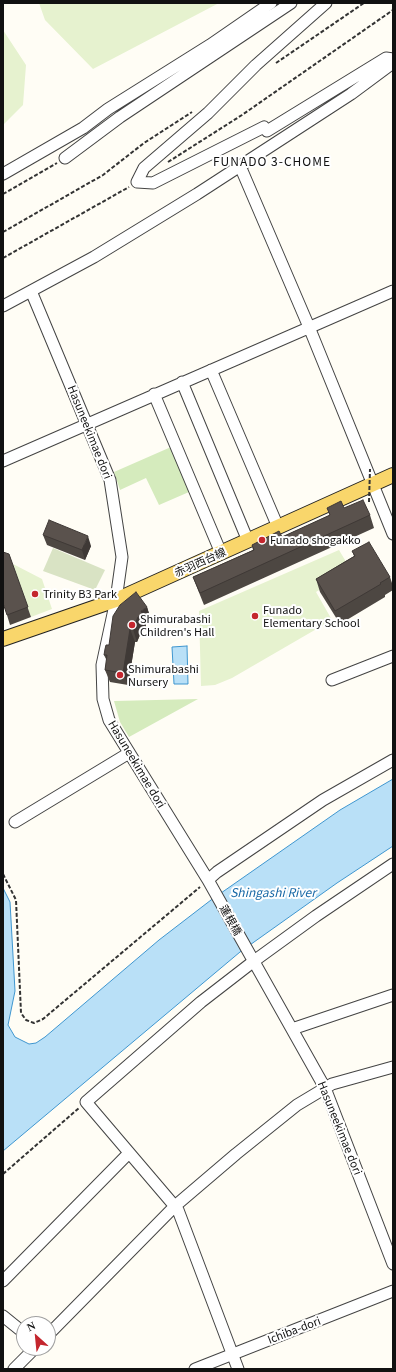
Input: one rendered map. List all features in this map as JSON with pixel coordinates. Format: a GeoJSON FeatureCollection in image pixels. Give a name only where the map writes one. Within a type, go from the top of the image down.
{"type":"FeatureCollection","features":[{"type":"Feature","properties":{"kind":"main road","name":"赤羽西台線"},"geometry":{"type":"LineString","coordinates":[[3,639],[116,600],[393,475]]}},
{"type":"Feature","properties":{"kind":"street"},"geometry":{"type":"LineString","coordinates":[[3,174],[83,128],[108,109],[210,45],[271,3]]}},
{"type":"Feature","properties":{"kind":"street"},"geometry":{"type":"LineString","coordinates":[[65,158],[120,116],[291,3]]}},
{"type":"Feature","properties":{"kind":"street"},"geometry":{"type":"LineString","coordinates":[[3,306],[94,257],[197,194],[351,94],[392,65],[386,58],[267,131],[264,127],[153,183],[137,182],[144,168],[208,113],[256,65],[326,3]]}},
{"type":"Feature","properties":{"kind":"street"},"geometry":{"type":"LineString","coordinates":[[240,166],[309,327],[393,534]]}},
{"type":"Feature","properties":{"kind":"street","name":"Hasuneekimae dori"},"geometry":{"type":"LineString","coordinates":[[32,291],[110,480],[122,557],[116,600],[104,652],[101,676],[103,699],[109,720],[209,882]]}},
{"type":"Feature","properties":{"kind":"street"},"geometry":{"type":"LineString","coordinates":[[3,461],[393,291]]}},
{"type":"Feature","properties":{"kind":"street"},"geometry":{"type":"LineString","coordinates":[[211,370],[278,527]]}},
{"type":"Feature","properties":{"kind":"street"},"geometry":{"type":"LineString","coordinates":[[182,382],[248,541]]}},
{"type":"Feature","properties":{"kind":"street"},"geometry":{"type":"LineString","coordinates":[[154,394],[221,553]]}},
{"type":"Feature","properties":{"kind":"street"},"geometry":{"type":"LineString","coordinates":[[332,680],[393,656]]}},
{"type":"Feature","properties":{"kind":"street"},"geometry":{"type":"LineString","coordinates":[[16,822],[128,753]]}},
{"type":"Feature","properties":{"kind":"street"},"geometry":{"type":"LineString","coordinates":[[209,882],[217,872],[323,800],[393,760]]}},
{"type":"Feature","properties":{"kind":"street"},"geometry":{"type":"LineString","coordinates":[[238,1369],[175,1206],[86,1102],[252,958],[393,864]]}},
{"type":"Feature","properties":{"kind":"street","name":"蓮根橋"},"geometry":{"type":"LineString","coordinates":[[209,882],[252,958]]}},
{"type":"Feature","properties":{"kind":"street","name":"Hasuneekimae dori"},"geometry":{"type":"LineString","coordinates":[[252,958],[325,1088],[393,1264]]}},
{"type":"Feature","properties":{"kind":"street"},"geometry":{"type":"LineString","coordinates":[[292,1029],[393,995]]}},
{"type":"Feature","properties":{"kind":"street"},"geometry":{"type":"LineString","coordinates":[[56,1327],[175,1206],[297,1105],[325,1088],[361,1075],[393,1067]]}},
{"type":"Feature","properties":{"kind":"street"},"geometry":{"type":"LineString","coordinates":[[3,1281],[129,1153]]}},
{"type":"Feature","properties":{"kind":"street","name":"Ichiba-dori"},"geometry":{"type":"LineString","coordinates":[[194,1369],[393,1291]]}},
{"type":"Feature","properties":{"kind":"street"},"geometry":{"type":"LineString","coordinates":[[3,1316],[16,1327]]}},
{"type":"Feature","properties":{"kind":"street"},"geometry":{"type":"LineString","coordinates":[[14,1369],[28,1356]]}},
{"type":"Feature","properties":{"kind":"path"},"geometry":{"type":"LineString","coordinates":[[162,166],[242,115],[393,10]]}},
{"type":"Feature","properties":{"kind":"path"},"geometry":{"type":"LineString","coordinates":[[3,194],[65,158]]}},
{"type":"Feature","properties":{"kind":"path"},"geometry":{"type":"LineString","coordinates":[[3,258],[137,182]]}},
{"type":"Feature","properties":{"kind":"path"},"geometry":{"type":"LineString","coordinates":[[362,501],[370,502],[370,469]]}},
{"type":"Feature","properties":{"kind":"path"},"geometry":{"type":"LineString","coordinates":[[367,504],[372,505]]}},
{"type":"Feature","properties":{"kind":"path"},"geometry":{"type":"LineString","coordinates":[[3,874],[16,900],[21,1013],[26,1020],[34,1023],[43,1019],[209,882]]}},
{"type":"Feature","properties":{"kind":"path"},"geometry":{"type":"LineString","coordinates":[[3,1174],[86,1102]]}},
{"type":"Feature","properties":{"kind":"green space"},"geometry":{"type":"Polygon","coordinates":[[[39,3],[219,3],[93,69],[45,20],[39,3]]]}},
{"type":"Feature","properties":{"kind":"green space"},"geometry":{"type":"Polygon","coordinates":[[[3,30],[26,65],[23,105],[3,125],[3,30]]]}},
{"type":"Feature","properties":{"kind":"green space"},"geometry":{"type":"Polygon","coordinates":[[[171,447],[189,492],[159,505],[146,478],[120,490],[114,472],[171,447]]]}},
{"type":"Feature","properties":{"kind":"green space"},"geometry":{"type":"Polygon","coordinates":[[[53,548],[105,570],[95,590],[43,571],[53,548]]]}},
{"type":"Feature","properties":{"kind":"green space"},"geometry":{"type":"Polygon","coordinates":[[[339,550],[351,570],[316,592],[332,620],[232,678],[215,685],[201,686],[199,611],[339,550]]]}},
{"type":"Feature","properties":{"kind":"green space","name":"Trinity B3 Park"},"geometry":{"type":"Polygon","coordinates":[[[13,564],[42,579],[52,609],[31,617],[13,564]]]}},
{"type":"Feature","properties":{"kind":"green space"},"geometry":{"type":"Polygon","coordinates":[[[198,699],[129,737],[120,722],[114,701],[198,699]]]}},
{"type":"Feature","properties":{"kind":"water"},"geometry":{"type":"Polygon","coordinates":[[[187,646],[188,684],[174,684],[172,647],[187,646]]]}},
{"type":"Feature","properties":{"kind":"water","name":"Shingashi River"},"geometry":{"type":"Polygon","coordinates":[[[393,779],[393,846],[337,883],[240,952],[3,1151],[3,888],[10,902],[15,991],[8,1025],[15,1037],[29,1044],[36,1043],[159,940],[211,900],[340,810],[393,779]]]}},
{"type":"Feature","properties":{"kind":"building"},"geometry":{"type":"Polygon","coordinates":[[[363,500],[370,515],[200,593],[193,577],[254,550],[252,545],[279,531],[282,537],[330,515],[327,508],[341,501],[344,508],[363,500]]]}},
{"type":"Feature","properties":{"kind":"building"},"geometry":{"type":"Polygon","coordinates":[[[49,520],[88,536],[82,550],[43,535],[49,520]]]}},
{"type":"Feature","properties":{"kind":"building"},"geometry":{"type":"Polygon","coordinates":[[[369,542],[390,577],[380,583],[381,584],[335,611],[316,579],[355,556],[352,551],[369,542]]]}},
{"type":"Feature","properties":{"kind":"building"},"geometry":{"type":"Polygon","coordinates":[[[3,552],[9,554],[28,607],[7,615],[3,603],[3,552]]]}},
{"type":"Feature","properties":{"kind":"building"},"geometry":{"type":"Polygon","coordinates":[[[136,592],[147,607],[141,611],[142,613],[138,617],[133,629],[130,629],[123,673],[105,670],[107,655],[104,655],[106,645],[109,645],[113,616],[120,605],[136,592]]]}},
{"type":"Feature","properties":{"kind":"place","name":"Funado shogakko"},"geometry":{"type":"Point","coordinates":[262,540]}},
{"type":"Feature","properties":{"kind":"place","name":"Trinity B3 Park"},"geometry":{"type":"Point","coordinates":[35,594]}},
{"type":"Feature","properties":{"kind":"place","name":"Funado Elementary School"},"geometry":{"type":"Point","coordinates":[255,616]}},
{"type":"Feature","properties":{"kind":"place","name":"Shimurabashi Children's Hall"},"geometry":{"type":"Point","coordinates":[132,625]}},
{"type":"Feature","properties":{"kind":"place","name":"Shimurabashi Nursery"},"geometry":{"type":"Point","coordinates":[120,675]}},
{"type":"Feature","properties":{"kind":"district","name":"FUNADO 3-CHOME"},"geometry":{"type":"Point","coordinates":[272,161]}}]}
